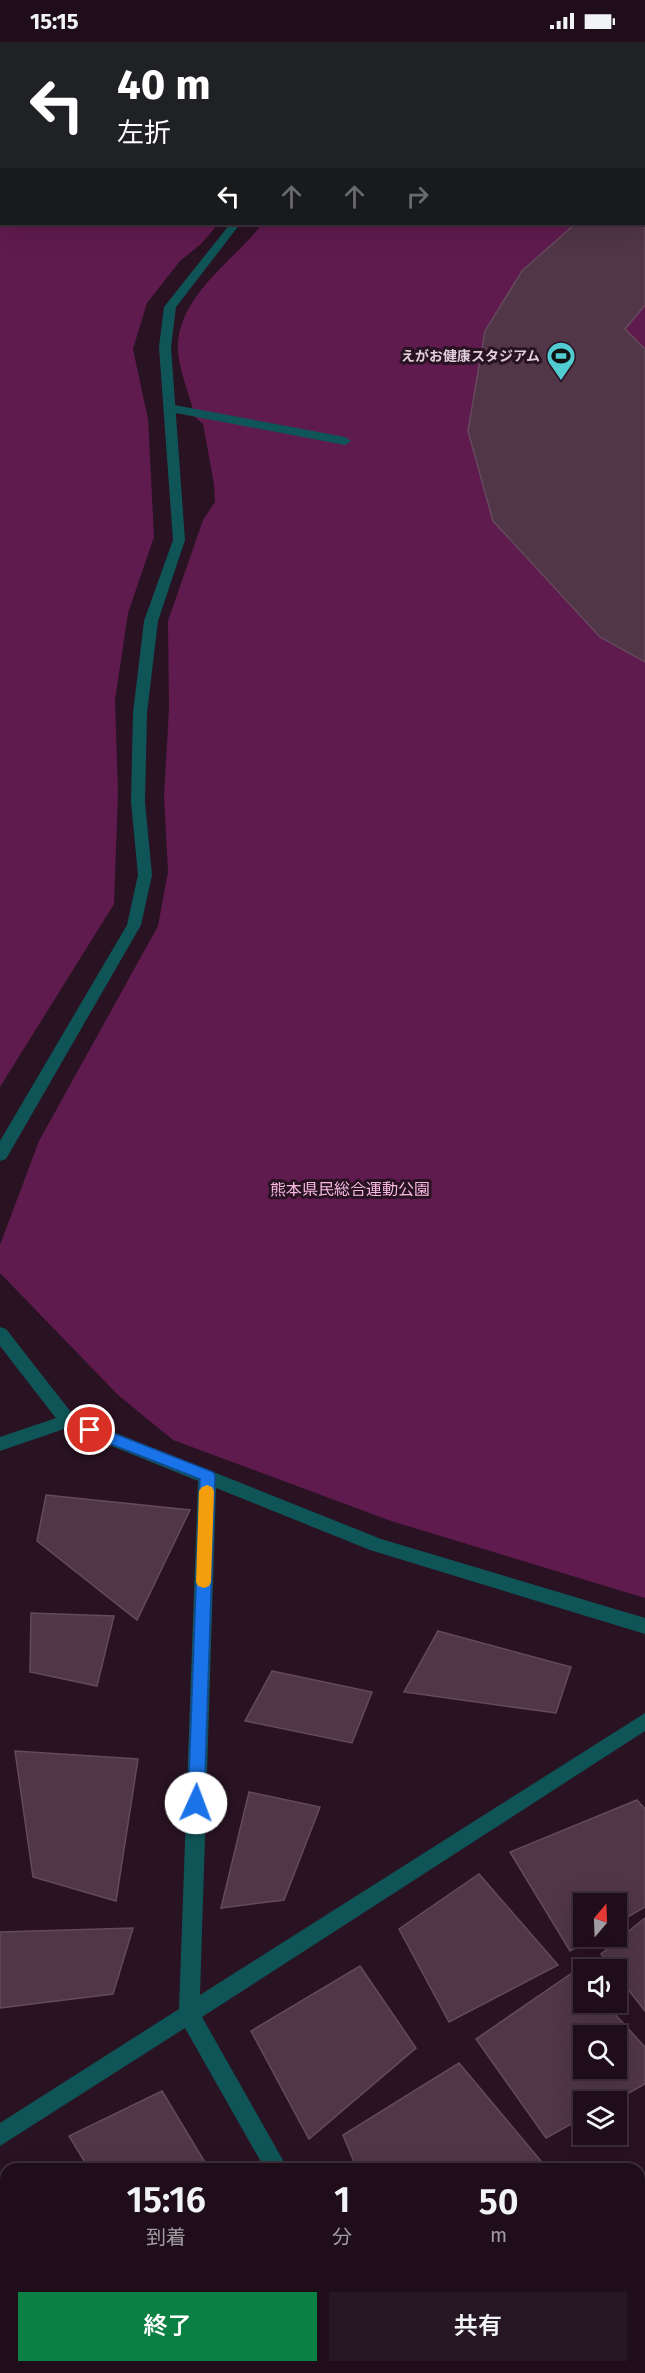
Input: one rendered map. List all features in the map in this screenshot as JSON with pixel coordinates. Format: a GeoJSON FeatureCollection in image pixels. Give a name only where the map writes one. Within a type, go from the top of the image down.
{"type":"FeatureCollection","features":[{"type":"Feature","properties":{"kind":"street"},"geometry":{"type":"LineString","coordinates":[[0,1155],[134,925],[145,876],[138,802],[140,713],[151,621],[179,540],[165,348],[170,307],[234,225]]}},
{"type":"Feature","properties":{"kind":"street"},"geometry":{"type":"LineString","coordinates":[[169,408],[345,441]]}},
{"type":"Feature","properties":{"kind":"street"},"geometry":{"type":"LineString","coordinates":[[0,1334],[68,1421],[377,1545],[645,1626]]}},
{"type":"Feature","properties":{"kind":"street"},"geometry":{"type":"LineString","coordinates":[[0,1444],[68,1421]]}},
{"type":"Feature","properties":{"kind":"street"},"geometry":{"type":"LineString","coordinates":[[207,1476],[189,2014],[273,2163]]}},
{"type":"Feature","properties":{"kind":"street"},"geometry":{"type":"LineString","coordinates":[[0,2135],[645,1722]]}},
{"type":"Feature","properties":{"kind":"green space"},"geometry":{"type":"Polygon","coordinates":[[[0,225],[217,225],[201,244],[180,261],[147,303],[133,349],[148,419],[154,537],[128,613],[115,700],[118,792],[114,904],[0,1087],[0,225]]]}},
{"type":"Feature","properties":{"kind":"green space","name":"熊本県民総合運動公園"},"geometry":{"type":"Polygon","coordinates":[[[261,225],[645,225],[645,1598],[391,1521],[173,1440],[118,1395],[0,1273],[0,1245],[39,1141],[158,926],[168,872],[164,797],[169,708],[168,621],[203,520],[215,502],[203,424],[195,417],[182,374],[178,350],[180,331],[186,313],[208,281],[261,225]]]}},
{"type":"Feature","properties":{"kind":"building","name":"えがお健康スタジアム"},"geometry":{"type":"Polygon","coordinates":[[[574,225],[645,225],[645,305],[625,329],[645,349],[645,662],[600,637],[493,521],[468,431],[485,331],[522,271],[574,225]]]}},
{"type":"Feature","properties":{"kind":"building"},"geometry":{"type":"Polygon","coordinates":[[[46,1495],[190,1510],[137,1620],[37,1541],[46,1495]]]}},
{"type":"Feature","properties":{"kind":"building"},"geometry":{"type":"Polygon","coordinates":[[[31,1613],[114,1616],[97,1686],[30,1672],[31,1613]]]}},
{"type":"Feature","properties":{"kind":"building"},"geometry":{"type":"Polygon","coordinates":[[[438,1631],[571,1667],[556,1713],[404,1692],[438,1631]]]}},
{"type":"Feature","properties":{"kind":"building"},"geometry":{"type":"Polygon","coordinates":[[[272,1671],[372,1692],[352,1743],[245,1721],[272,1671]]]}},
{"type":"Feature","properties":{"kind":"building"},"geometry":{"type":"Polygon","coordinates":[[[15,1751],[138,1759],[116,1901],[33,1877],[15,1751]]]}},
{"type":"Feature","properties":{"kind":"building"},"geometry":{"type":"Polygon","coordinates":[[[249,1792],[320,1807],[284,1900],[221,1908],[249,1792]]]}},
{"type":"Feature","properties":{"kind":"building"},"geometry":{"type":"Polygon","coordinates":[[[637,1800],[645,1809],[645,1907],[627,1918],[627,1893],[573,1893],[573,1947],[577,1947],[570,1951],[510,1852],[637,1800]]]}},
{"type":"Feature","properties":{"kind":"building"},"geometry":{"type":"Polygon","coordinates":[[[479,1874],[558,1965],[449,2022],[399,1929],[479,1874]]]}},
{"type":"Feature","properties":{"kind":"building"},"geometry":{"type":"Polygon","coordinates":[[[645,1918],[645,2011],[627,1988],[627,1959],[605,1959],[601,1954],[610,1947],[627,1947],[627,1933],[645,1918]]]}},
{"type":"Feature","properties":{"kind":"building"},"geometry":{"type":"Polygon","coordinates":[[[133,1928],[113,1994],[0,2008],[0,1932],[133,1928]]]}},
{"type":"Feature","properties":{"kind":"building"},"geometry":{"type":"Polygon","coordinates":[[[360,1966],[416,2048],[309,2139],[251,2031],[360,1966]]]}},
{"type":"Feature","properties":{"kind":"building"},"geometry":{"type":"Polygon","coordinates":[[[573,1972],[573,2013],[614,2013],[625,2025],[573,2025],[573,2079],[627,2079],[627,2027],[645,2047],[645,2084],[627,2094],[627,2091],[573,2091],[573,2123],[546,2138],[476,2039],[573,1972]]]}},
{"type":"Feature","properties":{"kind":"building"},"geometry":{"type":"Polygon","coordinates":[[[459,2063],[543,2163],[355,2163],[343,2135],[459,2063]]]}},
{"type":"Feature","properties":{"kind":"building"},"geometry":{"type":"Polygon","coordinates":[[[162,2091],[205,2163],[85,2163],[69,2136],[162,2091]]]}},
{"type":"Feature","properties":{"kind":"slow traffic"},"geometry":{"type":"LineString","coordinates":[[204,1582],[207,1491]]}},
{"type":"Feature","properties":{"kind":"place","name":"えがお健康スタジアム"},"geometry":{"type":"Point","coordinates":[561,382]}},
{"type":"Feature","properties":{"kind":"route"},"geometry":{"type":"LineString","coordinates":[[90,1430],[207,1476],[196,1803]]}}]}
